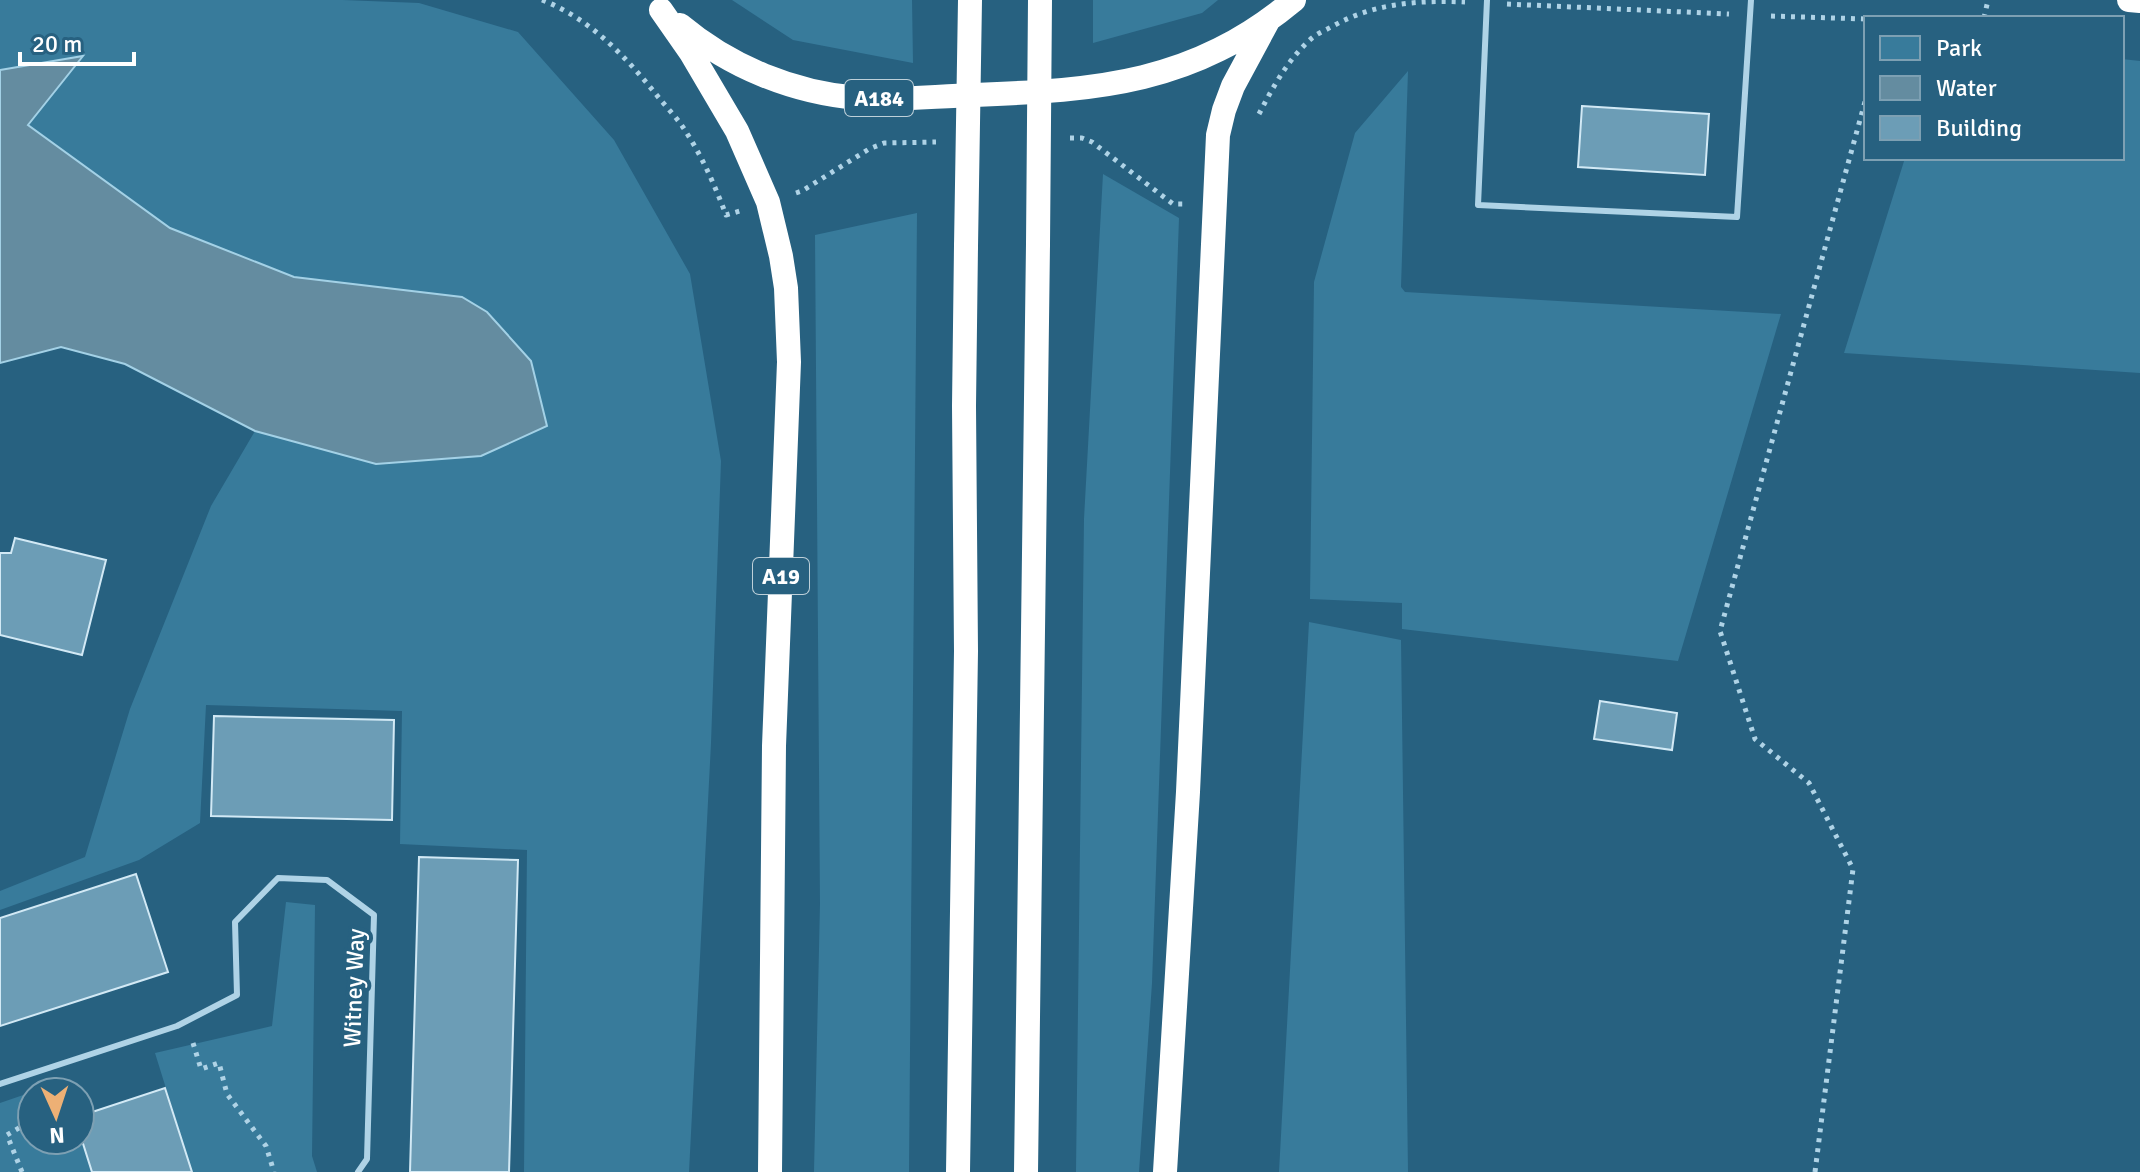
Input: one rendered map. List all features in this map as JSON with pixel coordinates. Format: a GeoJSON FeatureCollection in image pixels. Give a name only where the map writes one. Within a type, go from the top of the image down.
{"type":"FeatureCollection","features":[{"type":"Feature","properties":{"kind":"highway"},"geometry":{"type":"LineString","coordinates":[[958,1172],[966,651],[964,406],[970,0]]}},
{"type":"Feature","properties":{"kind":"highway"},"geometry":{"type":"LineString","coordinates":[[1026,1172],[1040,0]]}},
{"type":"Feature","properties":{"kind":"highway","name":"A184"},"geometry":{"type":"LineString","coordinates":[[656,5],[712,49],[774,80],[829,94],[873,98],[1001,94],[1119,83],[1162,73],[1238,41],[1294,0]]}},
{"type":"Feature","properties":{"kind":"highway"},"geometry":{"type":"LineString","coordinates":[[2129,0],[2140,1]]}},
{"type":"Feature","properties":{"kind":"highway","name":"A19"},"geometry":{"type":"LineString","coordinates":[[656,5],[691,53],[737,131],[768,202],[786,288],[789,362],[774,746],[770,1172]]}},
{"type":"Feature","properties":{"kind":"highway"},"geometry":{"type":"LineString","coordinates":[[1165,1172],[1188,792],[1218,135],[1233,86],[1268,21]]}},
{"type":"Feature","properties":{"kind":"lane"},"geometry":{"type":"LineString","coordinates":[[1487,0],[1478,205],[1737,217],[1751,0]]}},
{"type":"Feature","properties":{"kind":"lane","name":"Witney Way"},"geometry":{"type":"LineString","coordinates":[[0,1084],[177,1026],[237,995],[235,922],[278,878],[327,880],[374,915],[367,1159],[358,1172]]}},
{"type":"Feature","properties":{"kind":"path"},"geometry":{"type":"LineString","coordinates":[[542,0],[560,7],[593,29],[639,74],[685,129],[707,169],[726,215]]}},
{"type":"Feature","properties":{"kind":"path"},"geometry":{"type":"LineString","coordinates":[[1815,1172],[1853,869],[1809,783],[1755,739],[1720,631],[1864,105]]}},
{"type":"Feature","properties":{"kind":"path"},"geometry":{"type":"LineString","coordinates":[[193,1044],[201,1069],[219,1063],[227,1094],[266,1146],[274,1172]]}},
{"type":"Feature","properties":{"kind":"path"},"geometry":{"type":"LineString","coordinates":[[16,1130],[7,1135],[22,1172]]}},
{"type":"Feature","properties":{"kind":"green space"},"geometry":{"type":"Polygon","coordinates":[[[0,0],[343,0],[419,3],[518,32],[614,140],[690,274],[721,461],[711,743],[689,1172],[524,1172],[527,850],[400,844],[402,711],[206,705],[200,823],[139,860],[0,910],[0,891],[85,857],[130,709],[211,506],[255,431],[376,464],[481,456],[531,361],[486,312],[462,297],[294,277],[170,228],[27,125],[82,56],[0,70],[0,0]]]}},
{"type":"Feature","properties":{"kind":"green space"},"geometry":{"type":"Polygon","coordinates":[[[732,0],[912,0],[913,63],[793,40],[732,0]]]}},
{"type":"Feature","properties":{"kind":"green space"},"geometry":{"type":"Polygon","coordinates":[[[1093,0],[1218,0],[1202,13],[1093,43],[1093,0]]]}},
{"type":"Feature","properties":{"kind":"green space"},"geometry":{"type":"Polygon","coordinates":[[[2124,59],[2140,61],[2140,373],[1844,353],[1904,160],[2124,160],[2124,59]]]}},
{"type":"Feature","properties":{"kind":"green space"},"geometry":{"type":"Polygon","coordinates":[[[1408,71],[1401,287],[1405,292],[1781,314],[1678,661],[1402,629],[1402,603],[1310,599],[1314,282],[1355,133],[1408,71]]]}},
{"type":"Feature","properties":{"kind":"green space"},"geometry":{"type":"Polygon","coordinates":[[[1103,174],[1179,218],[1152,983],[1139,1172],[1076,1172],[1084,519],[1103,174]]]}},
{"type":"Feature","properties":{"kind":"green space"},"geometry":{"type":"Polygon","coordinates":[[[917,213],[909,1172],[814,1172],[820,904],[815,235],[917,213]]]}},
{"type":"Feature","properties":{"kind":"green space"},"geometry":{"type":"Polygon","coordinates":[[[1309,622],[1401,640],[1408,1172],[1279,1172],[1309,622]]]}},
{"type":"Feature","properties":{"kind":"green space"},"geometry":{"type":"Polygon","coordinates":[[[286,902],[315,905],[312,1156],[317,1172],[192,1172],[155,1053],[272,1026],[286,902]]]}},
{"type":"Feature","properties":{"kind":"green space"},"geometry":{"type":"Polygon","coordinates":[[[16,1098],[16,1156],[87,1156],[92,1172],[0,1172],[0,1103],[16,1098]]]}},
{"type":"Feature","properties":{"kind":"water"},"geometry":{"type":"Polygon","coordinates":[[[83,56],[28,125],[170,228],[294,277],[462,297],[487,312],[531,361],[547,426],[481,456],[376,464],[255,431],[125,364],[61,347],[0,363],[0,70],[83,56]]]}},
{"type":"Feature","properties":{"kind":"building"},"geometry":{"type":"Polygon","coordinates":[[[1582,106],[1709,114],[1705,175],[1578,167],[1582,106]]]}},
{"type":"Feature","properties":{"kind":"building"},"geometry":{"type":"Polygon","coordinates":[[[15,538],[106,560],[82,655],[0,635],[0,553],[11,553],[15,538]]]}},
{"type":"Feature","properties":{"kind":"building"},"geometry":{"type":"Polygon","coordinates":[[[1600,701],[1677,713],[1672,750],[1594,739],[1600,701]]]}},
{"type":"Feature","properties":{"kind":"building"},"geometry":{"type":"Polygon","coordinates":[[[214,716],[394,720],[392,820],[211,816],[214,716]]]}},
{"type":"Feature","properties":{"kind":"building"},"geometry":{"type":"Polygon","coordinates":[[[419,857],[518,860],[509,1172],[410,1172],[419,857]]]}},
{"type":"Feature","properties":{"kind":"building"},"geometry":{"type":"Polygon","coordinates":[[[136,874],[168,972],[0,1026],[0,918],[136,874]]]}},
{"type":"Feature","properties":{"kind":"building"},"geometry":{"type":"Polygon","coordinates":[[[165,1088],[192,1172],[92,1172],[87,1156],[96,1156],[96,1111],[165,1088]]]}}]}
